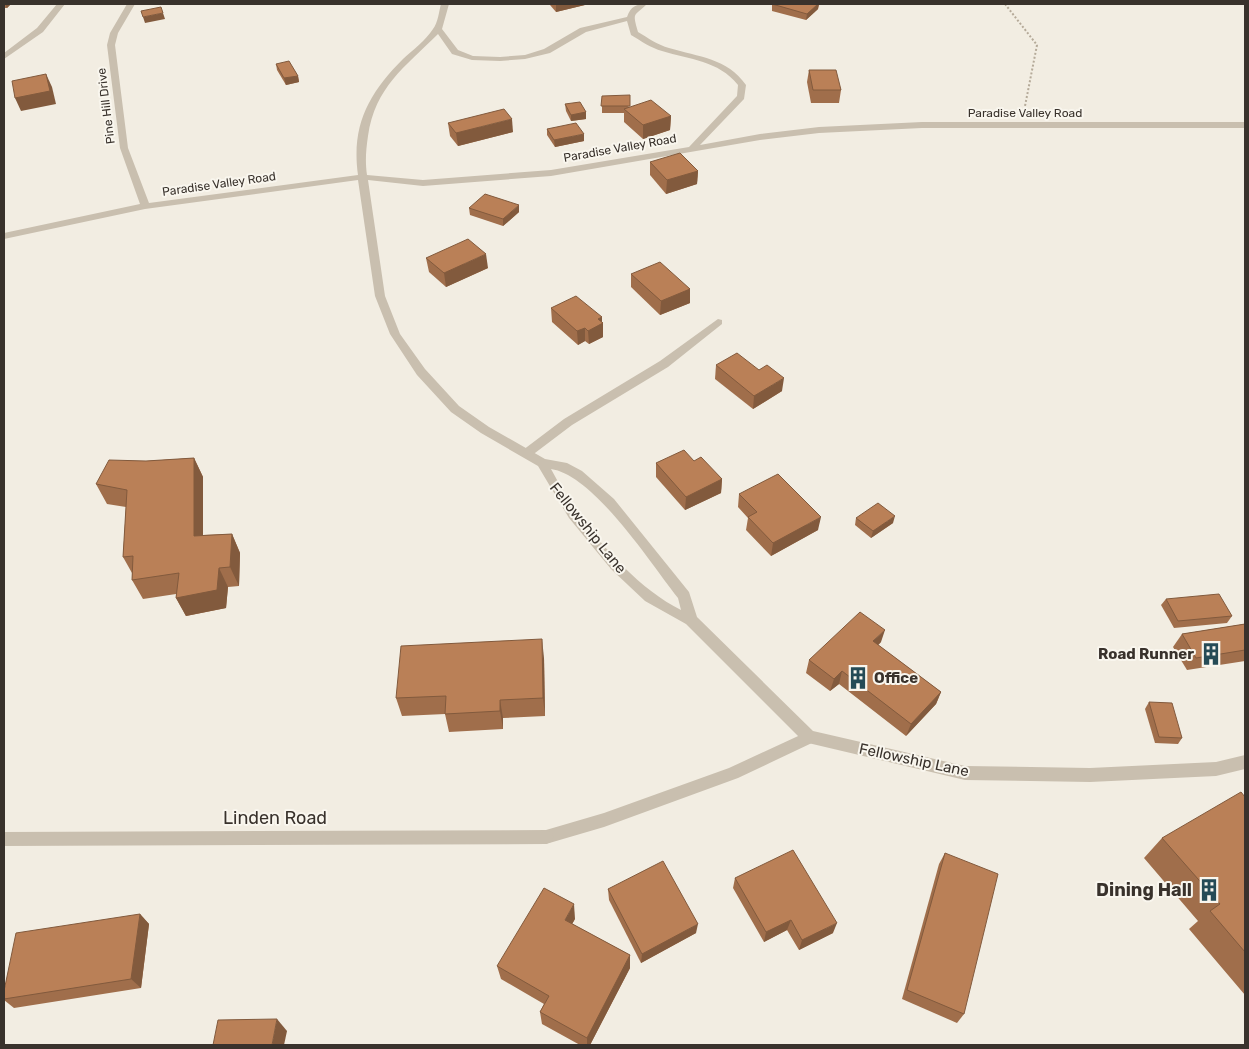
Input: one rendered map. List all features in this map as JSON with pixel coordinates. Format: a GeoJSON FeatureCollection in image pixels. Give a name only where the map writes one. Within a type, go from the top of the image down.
{"type":"FeatureCollection","features":[{"type":"Feature","properties":{"kind":"street"},"geometry":{"type":"LineString","coordinates":[[4,57],[40,30],[61,4]]}},
{"type":"Feature","properties":{"kind":"street","name":"Pine Hill Drive"},"geometry":{"type":"LineString","coordinates":[[131,4],[114,33],[111,45],[124,148],[145,206]]}},
{"type":"Feature","properties":{"kind":"street"},"geometry":{"type":"LineString","coordinates":[[445,4],[438,29],[455,52],[472,58],[525,57],[547,51],[583,30],[630,18]]}},
{"type":"Feature","properties":{"kind":"street"},"geometry":{"type":"LineString","coordinates":[[643,4],[633,10],[630,18],[634,33],[670,51],[686,53],[719,64],[735,74],[742,85],[741,97],[692,148]]}},
{"type":"Feature","properties":{"kind":"street","name":"Fellowship Lane"},"geometry":{"type":"LineString","coordinates":[[438,29],[391,76],[374,98],[366,118],[360,160],[380,296],[395,334],[421,372],[455,409],[485,430],[542,462],[562,466],[578,474],[610,502],[684,596],[691,620]]}},
{"type":"Feature","properties":{"kind":"street","name":"Paradise Valley Road"},"geometry":{"type":"LineString","coordinates":[[4,236],[145,206],[363,177],[423,182],[551,172],[692,148],[819,130],[922,125],[1245,125]]}},
{"type":"Feature","properties":{"kind":"street"},"geometry":{"type":"LineString","coordinates":[[527,453],[568,422],[664,364],[718,322]]}},
{"type":"Feature","properties":{"kind":"street","name":"Fellowship Lane"},"geometry":{"type":"LineString","coordinates":[[542,462],[553,487],[625,574],[645,594],[670,611],[691,620],[809,737],[965,773],[1090,775],[1216,769],[1245,762]]}},
{"type":"Feature","properties":{"kind":"street","name":"Linden Road"},"geometry":{"type":"LineString","coordinates":[[4,839],[546,838],[604,820],[705,784],[809,737]]}},
{"type":"Feature","properties":{"kind":"path"},"geometry":{"type":"LineString","coordinates":[[1005,4],[1038,45],[1020,126]]}},
{"type":"Feature","properties":{"kind":"building"},"geometry":{"type":"Polygon","coordinates":[[[772,4],[818,4],[807,14],[772,4]]]}},
{"type":"Feature","properties":{"kind":"building"},"geometry":{"type":"Polygon","coordinates":[[[161,7],[163,13],[143,17],[141,11],[161,7]]]}},
{"type":"Feature","properties":{"kind":"building"},"geometry":{"type":"Polygon","coordinates":[[[289,61],[298,76],[284,78],[276,64],[289,61]]]}},
{"type":"Feature","properties":{"kind":"building"},"geometry":{"type":"Polygon","coordinates":[[[809,70],[836,70],[841,90],[813,90],[809,70]]]}},
{"type":"Feature","properties":{"kind":"building"},"geometry":{"type":"Polygon","coordinates":[[[46,74],[50,91],[15,98],[12,81],[46,74]]]}},
{"type":"Feature","properties":{"kind":"building"},"geometry":{"type":"Polygon","coordinates":[[[630,95],[630,106],[601,106],[602,96],[630,95]]]}},
{"type":"Feature","properties":{"kind":"building"},"geometry":{"type":"Polygon","coordinates":[[[651,100],[671,116],[643,125],[624,109],[651,100]]]}},
{"type":"Feature","properties":{"kind":"building"},"geometry":{"type":"Polygon","coordinates":[[[580,102],[586,112],[571,115],[565,104],[580,102]]]}},
{"type":"Feature","properties":{"kind":"building"},"geometry":{"type":"Polygon","coordinates":[[[504,109],[512,119],[456,133],[448,123],[504,109]]]}},
{"type":"Feature","properties":{"kind":"building"},"geometry":{"type":"Polygon","coordinates":[[[576,123],[584,134],[554,140],[547,129],[576,123]]]}},
{"type":"Feature","properties":{"kind":"building"},"geometry":{"type":"Polygon","coordinates":[[[680,153],[698,171],[667,180],[650,162],[680,153]]]}},
{"type":"Feature","properties":{"kind":"building"},"geometry":{"type":"Polygon","coordinates":[[[485,194],[519,205],[503,219],[469,208],[485,194]]]}},
{"type":"Feature","properties":{"kind":"building"},"geometry":{"type":"Polygon","coordinates":[[[468,239],[486,254],[444,273],[426,258],[468,239]]]}},
{"type":"Feature","properties":{"kind":"building"},"geometry":{"type":"Polygon","coordinates":[[[660,262],[690,289],[661,301],[631,274],[660,262]]]}},
{"type":"Feature","properties":{"kind":"building"},"geometry":{"type":"Polygon","coordinates":[[[576,296],[602,317],[598,319],[603,323],[588,331],[585,328],[577,331],[551,308],[576,296]]]}},
{"type":"Feature","properties":{"kind":"building"},"geometry":{"type":"Polygon","coordinates":[[[737,353],[759,370],[767,365],[784,378],[754,396],[716,365],[737,353]]]}},
{"type":"Feature","properties":{"kind":"building"},"geometry":{"type":"Polygon","coordinates":[[[684,450],[694,461],[701,457],[722,479],[686,497],[656,463],[684,450]]]}},
{"type":"Feature","properties":{"kind":"building"},"geometry":{"type":"Polygon","coordinates":[[[194,458],[194,536],[232,534],[230,567],[219,568],[217,590],[176,598],[179,573],[132,580],[133,556],[123,557],[127,490],[96,484],[109,460],[146,461],[194,458]]]}},
{"type":"Feature","properties":{"kind":"building"},"geometry":{"type":"Polygon","coordinates":[[[778,474],[821,517],[773,543],[748,517],[757,512],[739,494],[778,474]]]}},
{"type":"Feature","properties":{"kind":"building"},"geometry":{"type":"Polygon","coordinates":[[[878,503],[895,516],[873,531],[856,518],[878,503]]]}},
{"type":"Feature","properties":{"kind":"building"},"geometry":{"type":"Polygon","coordinates":[[[1219,594],[1232,616],[1178,621],[1166,599],[1219,594]]]}},
{"type":"Feature","properties":{"kind":"building","name":"Office"},"geometry":{"type":"Polygon","coordinates":[[[860,612],[885,630],[873,641],[941,692],[911,724],[842,671],[834,679],[809,660],[860,612]]]}},
{"type":"Feature","properties":{"kind":"building"},"geometry":{"type":"Polygon","coordinates":[[[1245,624],[1245,650],[1196,658],[1182,634],[1245,624]]]}},
{"type":"Feature","properties":{"kind":"building"},"geometry":{"type":"Polygon","coordinates":[[[542,639],[543,698],[500,700],[500,711],[445,714],[446,696],[396,698],[401,646],[542,639]]]}},
{"type":"Feature","properties":{"kind":"building"},"geometry":{"type":"Polygon","coordinates":[[[1149,702],[1172,703],[1182,738],[1159,737],[1149,702]]]}},
{"type":"Feature","properties":{"kind":"building"},"geometry":{"type":"Polygon","coordinates":[[[1241,792],[1245,797],[1245,952],[1210,911],[1220,904],[1162,838],[1241,792]]]}},
{"type":"Feature","properties":{"kind":"building"},"geometry":{"type":"Polygon","coordinates":[[[793,850],[837,923],[802,940],[791,920],[766,932],[735,878],[793,850]]]}},
{"type":"Feature","properties":{"kind":"building"},"geometry":{"type":"Polygon","coordinates":[[[945,853],[998,874],[964,1014],[907,990],[945,853]]]}},
{"type":"Feature","properties":{"kind":"building"},"geometry":{"type":"Polygon","coordinates":[[[663,861],[698,924],[642,954],[608,889],[663,861]]]}},
{"type":"Feature","properties":{"kind":"building"},"geometry":{"type":"Polygon","coordinates":[[[544,888],[574,904],[565,920],[630,955],[587,1038],[540,1012],[549,996],[497,966],[544,888]]]}},
{"type":"Feature","properties":{"kind":"building"},"geometry":{"type":"Polygon","coordinates":[[[140,914],[131,979],[4,999],[16,933],[140,914]]]}},
{"type":"Feature","properties":{"kind":"building"},"geometry":{"type":"Polygon","coordinates":[[[277,1019],[272,1045],[213,1045],[218,1020],[277,1019]]]}},
{"type":"Feature","properties":{"kind":"place","name":"Road Runner"},"geometry":{"type":"Point","coordinates":[1211,654]}},
{"type":"Feature","properties":{"kind":"place","name":"Office"},"geometry":{"type":"Point","coordinates":[858,678]}},
{"type":"Feature","properties":{"kind":"place","name":"Dining Hall"},"geometry":{"type":"Point","coordinates":[1209,890]}}]}
